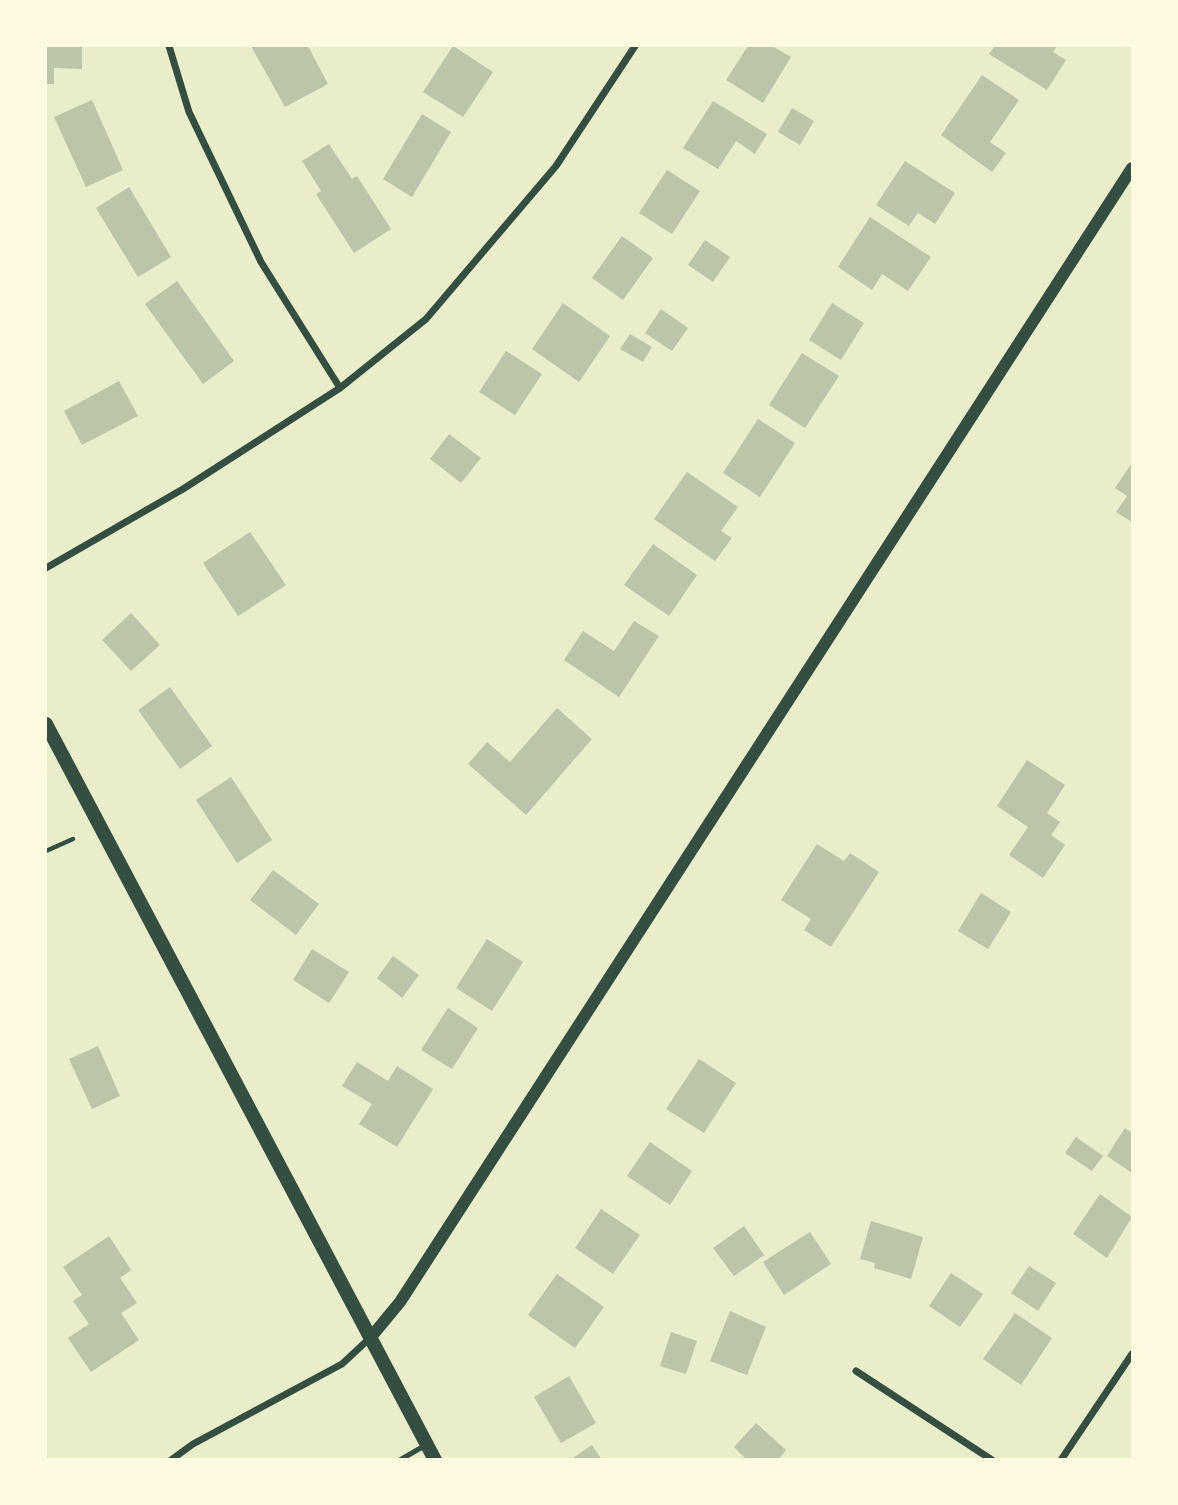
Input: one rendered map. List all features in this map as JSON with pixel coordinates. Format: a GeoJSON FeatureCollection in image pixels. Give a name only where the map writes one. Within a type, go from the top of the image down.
{"type":"FeatureCollection","features":[{"type":"Feature","properties":{"kind":"main road"},"geometry":{"type":"LineString","coordinates":[[46,724],[435,1460]]}},
{"type":"Feature","properties":{"kind":"street"},"geometry":{"type":"LineString","coordinates":[[169,46],[189,112],[261,262],[340,388]]}},
{"type":"Feature","properties":{"kind":"street"},"geometry":{"type":"LineString","coordinates":[[46,568],[183,488],[340,388],[426,319],[556,166],[635,46]]}},
{"type":"Feature","properties":{"kind":"street"},"geometry":{"type":"LineString","coordinates":[[171,1460],[193,1444],[342,1364],[371,1337],[408,1290],[1132,168]]}},
{"type":"Feature","properties":{"kind":"street"},"geometry":{"type":"LineString","coordinates":[[1061,1460],[1132,1354]]}},
{"type":"Feature","properties":{"kind":"street"},"geometry":{"type":"LineString","coordinates":[[856,1371],[992,1460]]}},
{"type":"Feature","properties":{"kind":"lane"},"geometry":{"type":"LineString","coordinates":[[400,1460],[427,1445]]}},
{"type":"Feature","properties":{"kind":"path"},"geometry":{"type":"LineString","coordinates":[[46,851],[73,839]]}},
{"type":"Feature","properties":{"kind":"building"},"geometry":{"type":"Polygon","coordinates":[[[46,46],[82,46],[82,69],[54,68],[54,84],[46,84],[46,46]]]}},
{"type":"Feature","properties":{"kind":"building"},"geometry":{"type":"Polygon","coordinates":[[[251,46],[308,46],[328,84],[285,107],[251,46]]]}},
{"type":"Feature","properties":{"kind":"building"},"geometry":{"type":"Polygon","coordinates":[[[453,46],[493,72],[463,117],[423,92],[453,46]]]}},
{"type":"Feature","properties":{"kind":"building"},"geometry":{"type":"Polygon","coordinates":[[[748,46],[772,46],[791,57],[763,103],[726,80],[748,46]]]}},
{"type":"Feature","properties":{"kind":"building"},"geometry":{"type":"Polygon","coordinates":[[[995,46],[1057,46],[1053,52],[1066,60],[1047,90],[989,54],[995,46]]]}},
{"type":"Feature","properties":{"kind":"building"},"geometry":{"type":"Polygon","coordinates":[[[982,75],[1019,100],[990,142],[1006,153],[992,172],[941,135],[982,75]]]}},
{"type":"Feature","properties":{"kind":"building"},"geometry":{"type":"Polygon","coordinates":[[[92,100],[123,170],[86,187],[54,117],[92,100]]]}},
{"type":"Feature","properties":{"kind":"building"},"geometry":{"type":"Polygon","coordinates":[[[713,101],[767,134],[755,154],[736,141],[718,169],[683,148],[713,101]]]}},
{"type":"Feature","properties":{"kind":"building"},"geometry":{"type":"Polygon","coordinates":[[[792,108],[814,121],[800,145],[778,132],[792,108]]]}},
{"type":"Feature","properties":{"kind":"building"},"geometry":{"type":"Polygon","coordinates":[[[422,114],[451,132],[412,197],[383,179],[422,114]]]}},
{"type":"Feature","properties":{"kind":"building"},"geometry":{"type":"Polygon","coordinates":[[[329,144],[352,179],[357,176],[391,229],[354,253],[316,194],[321,191],[302,161],[329,144]]]}},
{"type":"Feature","properties":{"kind":"building"},"geometry":{"type":"Polygon","coordinates":[[[905,161],[955,193],[935,224],[918,213],[909,226],[876,205],[905,161]]]}},
{"type":"Feature","properties":{"kind":"building"},"geometry":{"type":"Polygon","coordinates":[[[667,170],[700,191],[672,234],[639,213],[667,170]]]}},
{"type":"Feature","properties":{"kind":"building"},"geometry":{"type":"Polygon","coordinates":[[[129,187],[171,257],[138,277],[96,208],[129,187]]]}},
{"type":"Feature","properties":{"kind":"building"},"geometry":{"type":"Polygon","coordinates":[[[870,217],[931,257],[908,291],[882,274],[872,290],[838,267],[870,217]]]}},
{"type":"Feature","properties":{"kind":"building"},"geometry":{"type":"Polygon","coordinates":[[[622,236],[653,258],[623,300],[592,278],[622,236]]]}},
{"type":"Feature","properties":{"kind":"building"},"geometry":{"type":"Polygon","coordinates":[[[705,240],[730,257],[713,282],[688,265],[705,240]]]}},
{"type":"Feature","properties":{"kind":"building"},"geometry":{"type":"Polygon","coordinates":[[[177,281],[234,361],[203,384],[145,304],[177,281]]]}},
{"type":"Feature","properties":{"kind":"building"},"geometry":{"type":"Polygon","coordinates":[[[563,303],[610,336],[579,382],[532,349],[563,303]]]}},
{"type":"Feature","properties":{"kind":"building"},"geometry":{"type":"Polygon","coordinates":[[[832,303],[864,323],[841,360],[809,340],[832,303]]]}},
{"type":"Feature","properties":{"kind":"building"},"geometry":{"type":"Polygon","coordinates":[[[661,309],[688,328],[672,351],[645,333],[661,309]]]}},
{"type":"Feature","properties":{"kind":"building"},"geometry":{"type":"Polygon","coordinates":[[[630,334],[652,347],[643,362],[620,349],[630,334]]]}},
{"type":"Feature","properties":{"kind":"building"},"geometry":{"type":"Polygon","coordinates":[[[506,351],[542,374],[515,415],[479,392],[506,351]]]}},
{"type":"Feature","properties":{"kind":"building"},"geometry":{"type":"Polygon","coordinates":[[[802,353],[839,376],[805,428],[769,405],[802,353]]]}},
{"type":"Feature","properties":{"kind":"building"},"geometry":{"type":"Polygon","coordinates":[[[119,381],[138,416],[82,445],[64,411],[119,381]]]}},
{"type":"Feature","properties":{"kind":"building"},"geometry":{"type":"Polygon","coordinates":[[[758,419],[795,443],[760,497],[723,473],[758,419]]]}},
{"type":"Feature","properties":{"kind":"building"},"geometry":{"type":"Polygon","coordinates":[[[449,434],[481,458],[461,483],[430,459],[449,434]]]}},
{"type":"Feature","properties":{"kind":"building"},"geometry":{"type":"Polygon","coordinates":[[[1132,463],[1132,522],[1116,512],[1127,496],[1115,488],[1132,463]]]}},
{"type":"Feature","properties":{"kind":"building"},"geometry":{"type":"Polygon","coordinates":[[[687,472],[738,507],[721,531],[732,538],[715,561],[654,519],[687,472]]]}},
{"type":"Feature","properties":{"kind":"building"},"geometry":{"type":"Polygon","coordinates":[[[250,532],[286,585],[238,616],[203,563],[250,532]]]}},
{"type":"Feature","properties":{"kind":"building"},"geometry":{"type":"Polygon","coordinates":[[[653,544],[697,575],[669,616],[624,585],[653,544]]]}},
{"type":"Feature","properties":{"kind":"building"},"geometry":{"type":"Polygon","coordinates":[[[131,613],[160,645],[131,671],[102,640],[131,613]]]}},
{"type":"Feature","properties":{"kind":"building"},"geometry":{"type":"Polygon","coordinates":[[[634,621],[659,636],[619,697],[564,660],[583,631],[614,651],[634,621]]]}},
{"type":"Feature","properties":{"kind":"building"},"geometry":{"type":"Polygon","coordinates":[[[170,687],[212,746],[180,769],[138,710],[170,687]]]}},
{"type":"Feature","properties":{"kind":"building"},"geometry":{"type":"Polygon","coordinates":[[[557,708],[592,739],[526,815],[468,764],[487,742],[510,762],[557,708]]]}},
{"type":"Feature","properties":{"kind":"building"},"geometry":{"type":"Polygon","coordinates":[[[1027,760],[1065,785],[1047,813],[1060,822],[1051,835],[1065,845],[1043,878],[1009,855],[1028,827],[997,806],[1027,760]]]}},
{"type":"Feature","properties":{"kind":"building"},"geometry":{"type":"Polygon","coordinates":[[[231,777],[272,840],[237,863],[196,800],[231,777]]]}},
{"type":"Feature","properties":{"kind":"building"},"geometry":{"type":"Polygon","coordinates":[[[817,844],[844,861],[850,853],[879,872],[831,947],[804,930],[811,919],[781,900],[817,844]]]}},
{"type":"Feature","properties":{"kind":"building"},"geometry":{"type":"Polygon","coordinates":[[[273,870],[319,904],[296,935],[250,900],[273,870]]]}},
{"type":"Feature","properties":{"kind":"building"},"geometry":{"type":"Polygon","coordinates":[[[981,893],[1011,912],[988,949],[958,931],[981,893]]]}},
{"type":"Feature","properties":{"kind":"building"},"geometry":{"type":"Polygon","coordinates":[[[487,939],[523,962],[492,1011],[456,988],[487,939]]]}},
{"type":"Feature","properties":{"kind":"building"},"geometry":{"type":"Polygon","coordinates":[[[312,949],[349,972],[329,1003],[293,980],[312,949]]]}},
{"type":"Feature","properties":{"kind":"building"},"geometry":{"type":"Polygon","coordinates":[[[393,956],[419,975],[402,998],[377,978],[393,956]]]}},
{"type":"Feature","properties":{"kind":"building"},"geometry":{"type":"Polygon","coordinates":[[[448,1008],[478,1028],[452,1069],[421,1050],[448,1008]]]}},
{"type":"Feature","properties":{"kind":"building"},"geometry":{"type":"Polygon","coordinates":[[[98,1046],[120,1096],[92,1109],[69,1059],[98,1046]]]}},
{"type":"Feature","properties":{"kind":"building"},"geometry":{"type":"Polygon","coordinates":[[[699,1059],[736,1083],[704,1133],[666,1109],[699,1059]]]}},
{"type":"Feature","properties":{"kind":"building"},"geometry":{"type":"Polygon","coordinates":[[[357,1062],[388,1081],[397,1066],[433,1089],[397,1147],[359,1124],[372,1104],[342,1086],[357,1062]]]}},
{"type":"Feature","properties":{"kind":"building"},"geometry":{"type":"Polygon","coordinates":[[[1125,1128],[1132,1133],[1132,1173],[1107,1156],[1125,1128]]]}},
{"type":"Feature","properties":{"kind":"building"},"geometry":{"type":"Polygon","coordinates":[[[1076,1137],[1103,1156],[1092,1171],[1065,1153],[1076,1137]]]}},
{"type":"Feature","properties":{"kind":"building"},"geometry":{"type":"Polygon","coordinates":[[[650,1142],[692,1171],[670,1205],[627,1176],[650,1142]]]}},
{"type":"Feature","properties":{"kind":"building"},"geometry":{"type":"Polygon","coordinates":[[[1100,1194],[1132,1217],[1107,1258],[1073,1234],[1100,1194]]]}},
{"type":"Feature","properties":{"kind":"building"},"geometry":{"type":"Polygon","coordinates":[[[601,1209],[640,1235],[613,1274],[575,1248],[601,1209]]]}},
{"type":"Feature","properties":{"kind":"building"},"geometry":{"type":"Polygon","coordinates":[[[871,1221],[923,1237],[911,1279],[874,1268],[875,1263],[860,1259],[871,1221]]]}},
{"type":"Feature","properties":{"kind":"building"},"geometry":{"type":"Polygon","coordinates":[[[744,1226],[764,1255],[734,1276],[713,1248],[744,1226]]]}},
{"type":"Feature","properties":{"kind":"building"},"geometry":{"type":"Polygon","coordinates":[[[810,1232],[831,1264],[784,1295],[763,1262],[810,1232]]]}},
{"type":"Feature","properties":{"kind":"building"},"geometry":{"type":"Polygon","coordinates":[[[109,1236],[131,1270],[120,1278],[137,1303],[121,1313],[139,1340],[91,1372],[68,1338],[89,1324],[73,1301],[82,1295],[63,1267],[109,1236]]]}},
{"type":"Feature","properties":{"kind":"building"},"geometry":{"type":"Polygon","coordinates":[[[1029,1266],[1056,1283],[1038,1311],[1011,1293],[1029,1266]]]}},
{"type":"Feature","properties":{"kind":"building"},"geometry":{"type":"Polygon","coordinates":[[[951,1273],[983,1294],[960,1327],[929,1306],[951,1273]]]}},
{"type":"Feature","properties":{"kind":"building"},"geometry":{"type":"Polygon","coordinates":[[[557,1274],[604,1307],[575,1348],[528,1315],[557,1274]]]}},
{"type":"Feature","properties":{"kind":"building"},"geometry":{"type":"Polygon","coordinates":[[[730,1311],[766,1327],[747,1375],[710,1361],[730,1311]]]}},
{"type":"Feature","properties":{"kind":"building"},"geometry":{"type":"Polygon","coordinates":[[[1015,1313],[1052,1338],[1021,1385],[983,1359],[1015,1313]]]}},
{"type":"Feature","properties":{"kind":"building"},"geometry":{"type":"Polygon","coordinates":[[[671,1332],[697,1341],[686,1374],[660,1366],[671,1332]]]}},
{"type":"Feature","properties":{"kind":"building"},"geometry":{"type":"Polygon","coordinates":[[[569,1376],[596,1423],[561,1443],[534,1397],[569,1376]]]}},
{"type":"Feature","properties":{"kind":"building"},"geometry":{"type":"Polygon","coordinates":[[[756,1423],[786,1450],[778,1460],[747,1460],[734,1447],[756,1423]]]}},
{"type":"Feature","properties":{"kind":"building"},"geometry":{"type":"Polygon","coordinates":[[[592,1445],[602,1460],[570,1460],[592,1445]]]}}]}
